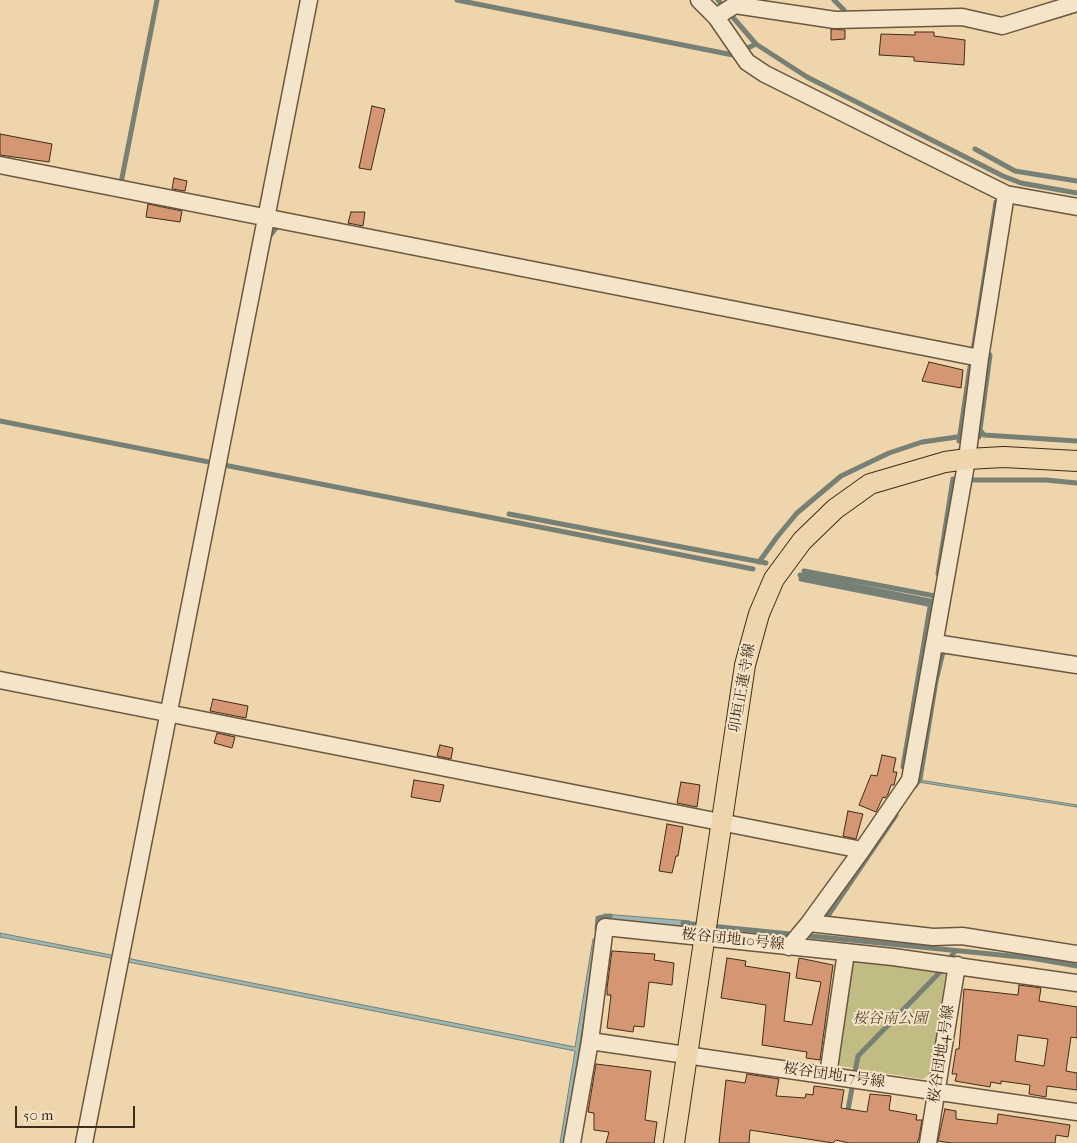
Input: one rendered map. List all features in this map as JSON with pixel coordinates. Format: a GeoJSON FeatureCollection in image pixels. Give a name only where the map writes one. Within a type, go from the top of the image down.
{"type":"FeatureCollection","features":[{"type":"Feature","properties":{"kind":"main road","name":"卯垣正蓮寺線"},"geometry":{"type":"LineString","coordinates":[[674,1143],[745,666],[758,614],[774,579],[802,541],[835,509],[870,484],[944,462],[967,459],[1004,457],[1077,461]]}},
{"type":"Feature","properties":{"kind":"street"},"geometry":{"type":"LineString","coordinates":[[84,1143],[309,0]]}},
{"type":"Feature","properties":{"kind":"street"},"geometry":{"type":"LineString","coordinates":[[698,0],[716,17],[747,62],[765,74],[1006,194],[1077,207]]}},
{"type":"Feature","properties":{"kind":"street"},"geometry":{"type":"LineString","coordinates":[[716,17],[735,5],[835,20],[962,17],[1002,26],[1077,4]]}},
{"type":"Feature","properties":{"kind":"street"},"geometry":{"type":"LineString","coordinates":[[0,165],[980,358]]}},
{"type":"Feature","properties":{"kind":"street"},"geometry":{"type":"LineString","coordinates":[[789,946],[809,923],[910,780],[967,459],[980,358],[1006,194]]}},
{"type":"Feature","properties":{"kind":"street"},"geometry":{"type":"LineString","coordinates":[[935,643],[1077,666]]}},
{"type":"Feature","properties":{"kind":"street"},"geometry":{"type":"LineString","coordinates":[[0,680],[862,850]]}},
{"type":"Feature","properties":{"kind":"street"},"geometry":{"type":"LineString","coordinates":[[809,923],[934,937],[962,936],[1077,954]]}},
{"type":"Feature","properties":{"kind":"street","name":"桜谷団地10号線"},"geometry":{"type":"LineString","coordinates":[[572,1143],[590,1040],[605,927],[957,965],[1077,983]]}},
{"type":"Feature","properties":{"kind":"street"},"geometry":{"type":"LineString","coordinates":[[828,1075],[846,952]]}},
{"type":"Feature","properties":{"kind":"street","name":"桜谷団地4号線"},"geometry":{"type":"LineString","coordinates":[[928,1143],[957,965]]}},
{"type":"Feature","properties":{"kind":"street","name":"桜谷団地17号線"},"geometry":{"type":"LineString","coordinates":[[590,1040],[1077,1112]]}},
{"type":"Feature","properties":{"kind":"green space","name":"桜谷南公園"},"geometry":{"type":"Polygon","coordinates":[[[851,960],[946,971],[931,1073],[923,1079],[834,1065],[851,960]]]}},
{"type":"Feature","properties":{"kind":"water"},"geometry":{"type":"Polygon","coordinates":[[[919,780],[1077,805],[1077,807],[918,782],[919,780]]]}},
{"type":"Feature","properties":{"kind":"water"},"geometry":{"type":"Polygon","coordinates":[[[604,914],[690,921],[689,927],[604,920],[604,914]]]}},
{"type":"Feature","properties":{"kind":"water"},"geometry":{"type":"Polygon","coordinates":[[[0,933],[575,1047],[593,939],[597,939],[564,1143],[560,1143],[575,1051],[128,962],[124,963],[111,958],[0,937],[0,933]]]}},
{"type":"Feature","properties":{"kind":"building"},"geometry":{"type":"Polygon","coordinates":[[[831,29],[845,30],[845,39],[831,40],[831,29]]]}},
{"type":"Feature","properties":{"kind":"building"},"geometry":{"type":"Polygon","coordinates":[[[915,32],[934,32],[934,36],[965,40],[964,65],[914,61],[914,57],[879,55],[881,34],[915,35],[915,32]]]}},
{"type":"Feature","properties":{"kind":"building"},"geometry":{"type":"Polygon","coordinates":[[[372,106],[385,109],[371,170],[359,168],[372,106]]]}},
{"type":"Feature","properties":{"kind":"building"},"geometry":{"type":"Polygon","coordinates":[[[0,134],[52,144],[49,162],[0,155],[0,134]]]}},
{"type":"Feature","properties":{"kind":"building"},"geometry":{"type":"Polygon","coordinates":[[[174,178],[187,181],[185,191],[172,189],[174,178]]]}},
{"type":"Feature","properties":{"kind":"building"},"geometry":{"type":"Polygon","coordinates":[[[148,204],[182,211],[180,222],[146,217],[148,204]]]}},
{"type":"Feature","properties":{"kind":"building"},"geometry":{"type":"Polygon","coordinates":[[[351,212],[365,212],[363,226],[348,223],[351,212]]]}},
{"type":"Feature","properties":{"kind":"building"},"geometry":{"type":"Polygon","coordinates":[[[929,362],[963,370],[961,388],[922,381],[929,362]]]}},
{"type":"Feature","properties":{"kind":"building"},"geometry":{"type":"Polygon","coordinates":[[[213,699],[248,706],[246,718],[210,711],[213,699]]]}},
{"type":"Feature","properties":{"kind":"building"},"geometry":{"type":"Polygon","coordinates":[[[217,733],[235,737],[232,748],[214,743],[217,733]]]}},
{"type":"Feature","properties":{"kind":"building"},"geometry":{"type":"Polygon","coordinates":[[[440,745],[453,748],[451,759],[437,756],[440,745]]]}},
{"type":"Feature","properties":{"kind":"building"},"geometry":{"type":"Polygon","coordinates":[[[882,755],[896,758],[893,772],[897,772],[894,785],[891,785],[888,794],[885,798],[883,797],[876,812],[859,805],[871,775],[877,776],[882,755]]]}},
{"type":"Feature","properties":{"kind":"building"},"geometry":{"type":"Polygon","coordinates":[[[414,780],[444,785],[440,802],[411,797],[414,780]]]}},
{"type":"Feature","properties":{"kind":"building"},"geometry":{"type":"Polygon","coordinates":[[[681,782],[700,785],[697,807],[677,803],[681,782]]]}},
{"type":"Feature","properties":{"kind":"building"},"geometry":{"type":"Polygon","coordinates":[[[848,811],[863,814],[856,839],[843,836],[848,811]]]}},
{"type":"Feature","properties":{"kind":"building"},"geometry":{"type":"Polygon","coordinates":[[[667,824],[683,827],[678,856],[676,856],[672,873],[659,871],[667,824]]]}},
{"type":"Feature","properties":{"kind":"building"},"geometry":{"type":"Polygon","coordinates":[[[612,951],[655,954],[654,960],[674,963],[672,985],[649,982],[644,1027],[634,1026],[633,1032],[607,1028],[611,995],[607,995],[607,988],[612,951]]]}},
{"type":"Feature","properties":{"kind":"building"},"geometry":{"type":"Polygon","coordinates":[[[727,958],[746,961],[745,966],[790,973],[784,1021],[812,1025],[821,982],[796,978],[799,958],[833,965],[820,1060],[806,1058],[807,1052],[762,1045],[766,1005],[721,998],[727,958]]]}},
{"type":"Feature","properties":{"kind":"building"},"geometry":{"type":"Polygon","coordinates":[[[1019,985],[1041,988],[1039,1001],[1077,1007],[1077,1038],[1071,1037],[1066,1071],[1077,1073],[1077,1090],[1047,1086],[1046,1097],[1029,1094],[1030,1085],[1001,1081],[1001,1084],[991,1082],[990,1087],[955,1081],[957,1074],[952,1074],[956,1049],[959,1049],[964,989],[1018,995],[1019,985]],[[1018,1035],[1015,1061],[1044,1066],[1048,1039],[1018,1035]]]}},
{"type":"Feature","properties":{"kind":"building"},"geometry":{"type":"Polygon","coordinates":[[[596,1064],[651,1071],[645,1120],[657,1122],[654,1143],[606,1143],[609,1132],[594,1130],[594,1113],[588,1112],[596,1064]]]}},
{"type":"Feature","properties":{"kind":"building"},"geometry":{"type":"Polygon","coordinates":[[[747,1074],[779,1079],[776,1096],[805,1098],[806,1094],[813,1095],[814,1086],[844,1090],[841,1108],[867,1112],[870,1094],[891,1096],[889,1110],[917,1115],[916,1120],[922,1120],[919,1138],[917,1143],[849,1143],[836,1140],[833,1143],[750,1130],[749,1143],[719,1143],[726,1080],[745,1083],[747,1074]]]}},
{"type":"Feature","properties":{"kind":"building"},"geometry":{"type":"Polygon","coordinates":[[[945,1109],[956,1111],[956,1119],[997,1124],[998,1114],[1070,1125],[1068,1137],[1056,1135],[1055,1143],[952,1143],[938,1141],[945,1109]]]}},
{"type":"Feature","properties":{"kind":"waterway"},"geometry":{"type":"LineString","coordinates":[[121,183],[157,0]]}},
{"type":"Feature","properties":{"kind":"waterway"},"geometry":{"type":"LineString","coordinates":[[457,0],[733,55],[756,44]]}},
{"type":"Feature","properties":{"kind":"waterway"},"geometry":{"type":"LineString","coordinates":[[718,0],[756,44],[807,77],[1003,176],[1021,183],[1077,193]]}},
{"type":"Feature","properties":{"kind":"waterway"},"geometry":{"type":"LineString","coordinates":[[834,0],[844,10]]}},
{"type":"Feature","properties":{"kind":"waterway"},"geometry":{"type":"LineString","coordinates":[[975,149],[1015,171],[1077,181]]}},
{"type":"Feature","properties":{"kind":"waterway"},"geometry":{"type":"LineString","coordinates":[[970,351],[973,351],[996,202]]}},
{"type":"Feature","properties":{"kind":"waterway"},"geometry":{"type":"LineString","coordinates":[[269,237],[276,228]]}},
{"type":"Feature","properties":{"kind":"waterway"},"geometry":{"type":"LineString","coordinates":[[979,437],[990,355]]}},
{"type":"Feature","properties":{"kind":"waterway"},"geometry":{"type":"LineString","coordinates":[[959,441],[970,367]]}},
{"type":"Feature","properties":{"kind":"waterway"},"geometry":{"type":"LineString","coordinates":[[0,421],[753,569]]}},
{"type":"Feature","properties":{"kind":"waterway"},"geometry":{"type":"LineString","coordinates":[[980,430],[984,435],[1077,441]]}},
{"type":"Feature","properties":{"kind":"waterway"},"geometry":{"type":"LineString","coordinates":[[759,562],[797,513],[841,476],[889,453],[922,442],[957,437]]}},
{"type":"Feature","properties":{"kind":"waterway"},"geometry":{"type":"LineString","coordinates":[[938,574],[953,479]]}},
{"type":"Feature","properties":{"kind":"waterway"},"geometry":{"type":"LineString","coordinates":[[974,480],[1046,480],[1077,483]]}},
{"type":"Feature","properties":{"kind":"waterway"},"geometry":{"type":"LineString","coordinates":[[509,514],[766,563]]}},
{"type":"Feature","properties":{"kind":"waterway"},"geometry":{"type":"LineString","coordinates":[[804,571],[935,596]]}},
{"type":"Feature","properties":{"kind":"waterway"},"geometry":{"type":"LineString","coordinates":[[800,575],[935,602]]}},
{"type":"Feature","properties":{"kind":"waterway"},"geometry":{"type":"LineString","coordinates":[[801,579],[928,604]]}},
{"type":"Feature","properties":{"kind":"waterway"},"geometry":{"type":"LineString","coordinates":[[903,767],[930,607],[935,598]]}},
{"type":"Feature","properties":{"kind":"waterway"},"geometry":{"type":"LineString","coordinates":[[914,787],[920,779],[936,681],[943,652],[948,652]]}},
{"type":"Feature","properties":{"kind":"waterway"},"geometry":{"type":"LineString","coordinates":[[827,917],[896,815]]}},
{"type":"Feature","properties":{"kind":"waterway"},"geometry":{"type":"LineString","coordinates":[[597,930],[598,918],[610,916]]}},
{"type":"Feature","properties":{"kind":"waterway"},"geometry":{"type":"LineString","coordinates":[[683,923],[702,925]]}},
{"type":"Feature","properties":{"kind":"waterway"},"geometry":{"type":"LineString","coordinates":[[710,926],[1031,958],[1077,966]]}},
{"type":"Feature","properties":{"kind":"waterway"},"geometry":{"type":"LineString","coordinates":[[847,1115],[858,1056],[941,971],[955,951]]}}]}
